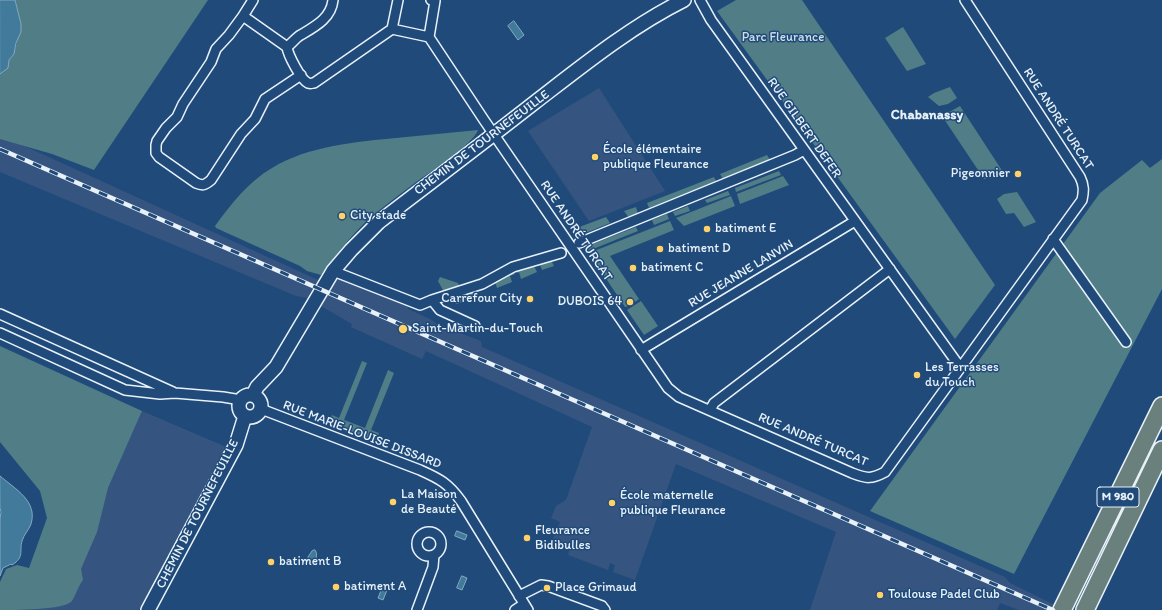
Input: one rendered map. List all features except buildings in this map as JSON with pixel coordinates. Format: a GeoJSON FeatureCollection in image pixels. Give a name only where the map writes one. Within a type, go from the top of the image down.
{"type":"FeatureCollection","features":[{"type":"Feature","properties":{"kind":"highway","name":"M 980"},"geometry":{"type":"LineString","coordinates":[[1062,610],[1162,406]]}},
{"type":"Feature","properties":{"kind":"highway","name":"M 980"},"geometry":{"type":"LineString","coordinates":[[1085,610],[1161,452]]}},
{"type":"Feature","properties":{"kind":"street"},"geometry":{"type":"LineString","coordinates":[[253,0],[229,36],[216,50],[211,62],[177,117],[166,128],[157,141],[156,153],[196,183],[205,185],[211,180],[241,134],[255,119],[265,99],[301,75]]}},
{"type":"Feature","properties":{"kind":"street"},"geometry":{"type":"LineString","coordinates":[[287,47],[323,21],[333,6],[333,0]]}},
{"type":"Feature","properties":{"kind":"street"},"geometry":{"type":"LineString","coordinates":[[243,16],[287,47],[288,52],[301,75],[310,84],[314,83],[392,29],[398,0]]}},
{"type":"Feature","properties":{"kind":"street"},"geometry":{"type":"LineString","coordinates":[[392,29],[429,37],[435,1],[431,0]]}},
{"type":"Feature","properties":{"kind":"street","name":"CHEMIN DE TOURNEFEUILLE"},"geometry":{"type":"LineString","coordinates":[[253,395],[257,387],[276,367],[333,271],[355,245],[379,222],[633,29],[684,0]]}},
{"type":"Feature","properties":{"kind":"street","name":"RUE GILBERT DEFER"},"geometry":{"type":"LineString","coordinates":[[700,0],[711,20],[960,367]]}},
{"type":"Feature","properties":{"kind":"street","name":"RUE ANDRÉ TURCAT"},"geometry":{"type":"LineString","coordinates":[[429,37],[493,134],[662,382],[673,393],[679,397],[863,477],[874,478],[885,472],[1082,200],[1084,193],[1084,185],[1080,177],[965,0]]}},
{"type":"Feature","properties":{"kind":"street"},"geometry":{"type":"LineString","coordinates":[[579,242],[795,155],[804,150]]}},
{"type":"Feature","properties":{"kind":"street","name":"RUE JEANNE LANVIN"},"geometry":{"type":"LineString","coordinates":[[641,350],[855,221]]}},
{"type":"Feature","properties":{"kind":"street"},"geometry":{"type":"LineString","coordinates":[[1053,239],[1126,342]]}},
{"type":"Feature","properties":{"kind":"street"},"geometry":{"type":"LineString","coordinates":[[333,271],[420,305],[482,284],[513,267],[561,253]]}},
{"type":"Feature","properties":{"kind":"street"},"geometry":{"type":"LineString","coordinates":[[710,410],[714,403],[890,269]]}},
{"type":"Feature","properties":{"kind":"street"},"geometry":{"type":"LineString","coordinates":[[432,300],[440,310],[475,326]]}},
{"type":"Feature","properties":{"kind":"street"},"geometry":{"type":"LineString","coordinates":[[0,314],[174,393]]}},
{"type":"Feature","properties":{"kind":"street"},"geometry":{"type":"LineString","coordinates":[[0,333],[125,390],[160,394],[174,393],[223,397],[235,399],[239,402]]}},
{"type":"Feature","properties":{"kind":"street"},"geometry":{"type":"LineString","coordinates":[[46,354],[54,339]]}},
{"type":"Feature","properties":{"kind":"street"},"geometry":{"type":"LineString","coordinates":[[245,395],[253,395],[260,400],[261,409],[254,416],[245,416],[239,410],[239,402],[245,395]]}},
{"type":"Feature","properties":{"kind":"street","name":"RUE MARIE-LOUISE DISSARD"},"geometry":{"type":"LineString","coordinates":[[261,409],[420,470],[441,480],[452,488],[526,607]]}},
{"type":"Feature","properties":{"kind":"street","name":"CHEMIN DE TOURNEFEUILLE"},"geometry":{"type":"LineString","coordinates":[[148,610],[236,445],[245,416]]}},
{"type":"Feature","properties":{"kind":"street"},"geometry":{"type":"LineString","coordinates":[[417,610],[433,567],[434,555]]}},
{"type":"Feature","properties":{"kind":"street"},"geometry":{"type":"LineString","coordinates":[[519,596],[540,585],[548,586],[602,606],[605,610]]}},
{"type":"Feature","properties":{"kind":"street"},"geometry":{"type":"LineString","coordinates":[[516,610],[526,607]]}},
{"type":"Feature","properties":{"kind":"shaded area"},"geometry":{"type":"Polygon","coordinates":[[[0,0],[15,0],[21,24],[21,32],[16,43],[14,54],[9,60],[8,68],[0,74],[0,0]]]}},
{"type":"Feature","properties":{"kind":"shaded area"},"geometry":{"type":"Polygon","coordinates":[[[514,21],[524,35],[518,40],[508,26],[514,21]]]}},
{"type":"Feature","properties":{"kind":"shaded area","name":"École élémentaire publique Fleurance"},"geometry":{"type":"Polygon","coordinates":[[[599,88],[665,191],[589,221],[528,131],[599,88]]]}},
{"type":"Feature","properties":{"kind":"shaded area"},"geometry":{"type":"Polygon","coordinates":[[[0,131],[18,143],[318,280],[321,275],[335,276],[407,305],[408,309],[432,320],[437,324],[481,341],[482,347],[1005,577],[1010,583],[1065,610],[1019,610],[1000,603],[997,610],[810,610],[836,532],[676,464],[635,580],[613,572],[615,565],[610,563],[608,570],[568,555],[570,548],[565,546],[564,549],[551,544],[560,522],[551,518],[556,506],[566,500],[592,427],[426,351],[422,359],[351,327],[352,324],[307,298],[296,296],[0,172],[0,131]]]}},
{"type":"Feature","properties":{"kind":"shaded area"},"geometry":{"type":"Polygon","coordinates":[[[142,411],[226,447],[139,610],[0,610],[29,571],[51,567],[83,557],[99,520],[108,488],[142,411]]]}},
{"type":"Feature","properties":{"kind":"shaded area"},"geometry":{"type":"Polygon","coordinates":[[[0,476],[24,496],[31,509],[32,516],[31,524],[22,541],[19,559],[12,565],[11,564],[3,568],[0,576],[1,512],[0,476]]]}},
{"type":"Feature","properties":{"kind":"shaded area"},"geometry":{"type":"Polygon","coordinates":[[[457,531],[467,535],[465,540],[455,536],[457,531]]]}},
{"type":"Feature","properties":{"kind":"shaded area"},"geometry":{"type":"Polygon","coordinates":[[[315,550],[317,554],[316,558],[312,565],[309,565],[308,557],[312,551],[315,550]]]}},
{"type":"Feature","properties":{"kind":"shaded area"},"geometry":{"type":"Polygon","coordinates":[[[462,576],[467,578],[462,590],[457,588],[462,576]]]}},
{"type":"Feature","properties":{"kind":"shaded area"},"geometry":{"type":"Polygon","coordinates":[[[385,587],[387,590],[383,600],[378,598],[382,588],[385,587]]]}},
{"type":"Feature","properties":{"kind":"green space"},"geometry":{"type":"Polygon","coordinates":[[[15,0],[208,0],[94,170],[52,154],[0,139],[0,74],[9,65],[9,60],[14,54],[21,24],[15,0]]]}},
{"type":"Feature","properties":{"kind":"green space","name":"Parc Fleurance"},"geometry":{"type":"Polygon","coordinates":[[[736,0],[802,0],[995,285],[955,339],[717,11],[736,0]]]}},
{"type":"Feature","properties":{"kind":"green space"},"geometry":{"type":"Polygon","coordinates":[[[903,27],[926,64],[907,71],[885,38],[903,27]]]}},
{"type":"Feature","properties":{"kind":"green space"},"geometry":{"type":"Polygon","coordinates":[[[950,87],[957,98],[948,104],[939,106],[928,97],[934,93],[950,87]]]}},
{"type":"Feature","properties":{"kind":"green space"},"geometry":{"type":"Polygon","coordinates":[[[960,106],[1003,172],[984,179],[942,116],[960,106]]]}},
{"type":"Feature","properties":{"kind":"green space"},"geometry":{"type":"Polygon","coordinates":[[[478,130],[467,144],[448,160],[370,218],[350,238],[321,275],[307,271],[300,266],[216,228],[215,226],[234,202],[255,180],[272,168],[301,155],[348,143],[478,130]]]}},
{"type":"Feature","properties":{"kind":"green space"},"geometry":{"type":"Polygon","coordinates":[[[767,155],[770,160],[723,179],[720,174],[767,155]]]}},
{"type":"Feature","properties":{"kind":"green space"},"geometry":{"type":"Polygon","coordinates":[[[1162,159],[1162,289],[1014,574],[870,511],[1100,193],[1142,160],[1150,168],[1162,159]]]}},
{"type":"Feature","properties":{"kind":"green space"},"geometry":{"type":"Polygon","coordinates":[[[779,171],[781,175],[736,192],[735,188],[779,171]]]}},
{"type":"Feature","properties":{"kind":"green space"},"geometry":{"type":"Polygon","coordinates":[[[783,176],[789,185],[740,204],[737,194],[783,176]]]}},
{"type":"Feature","properties":{"kind":"green space"},"geometry":{"type":"Polygon","coordinates":[[[714,177],[716,181],[649,208],[647,203],[714,177]]]}},
{"type":"Feature","properties":{"kind":"green space"},"geometry":{"type":"Polygon","coordinates":[[[728,191],[730,195],[707,203],[705,200],[728,191]]]}},
{"type":"Feature","properties":{"kind":"green space"},"geometry":{"type":"Polygon","coordinates":[[[1017,192],[1036,222],[1024,227],[1014,213],[1006,214],[997,199],[1004,194],[1017,192]]]}},
{"type":"Feature","properties":{"kind":"green space"},"geometry":{"type":"Polygon","coordinates":[[[731,196],[735,206],[684,226],[676,218],[731,196]]]}},
{"type":"Feature","properties":{"kind":"green space"},"geometry":{"type":"Polygon","coordinates":[[[688,206],[690,211],[675,216],[673,212],[688,206]]]}},
{"type":"Feature","properties":{"kind":"green space"},"geometry":{"type":"Polygon","coordinates":[[[636,207],[638,214],[629,218],[624,211],[636,207]]]}},
{"type":"Feature","properties":{"kind":"green space"},"geometry":{"type":"Polygon","coordinates":[[[667,214],[669,219],[654,225],[652,220],[667,214]]]}},
{"type":"Feature","properties":{"kind":"green space"},"geometry":{"type":"Polygon","coordinates":[[[606,217],[610,223],[578,236],[574,229],[606,217]]]}},
{"type":"Feature","properties":{"kind":"green space"},"geometry":{"type":"Polygon","coordinates":[[[670,221],[674,230],[610,256],[639,299],[635,302],[631,297],[626,301],[628,306],[625,307],[589,253],[670,221]]]}},
{"type":"Feature","properties":{"kind":"green space"},"geometry":{"type":"Polygon","coordinates":[[[636,227],[638,231],[588,251],[585,247],[636,227]]]}},
{"type":"Feature","properties":{"kind":"green space"},"geometry":{"type":"Polygon","coordinates":[[[551,260],[554,266],[542,270],[539,262],[551,260]]]}},
{"type":"Feature","properties":{"kind":"green space"},"geometry":{"type":"Polygon","coordinates":[[[533,264],[537,272],[521,279],[519,272],[517,273],[517,268],[533,264]]]}},
{"type":"Feature","properties":{"kind":"green space"},"geometry":{"type":"Polygon","coordinates":[[[512,270],[515,274],[510,276],[512,282],[497,288],[495,282],[503,279],[502,276],[512,270]]]}},
{"type":"Feature","properties":{"kind":"green space"},"geometry":{"type":"Polygon","coordinates":[[[440,277],[458,283],[460,288],[444,292],[438,281],[440,277]]]}},
{"type":"Feature","properties":{"kind":"green space"},"geometry":{"type":"Polygon","coordinates":[[[474,290],[477,297],[457,304],[448,300],[474,290]]]}},
{"type":"Feature","properties":{"kind":"green space"},"geometry":{"type":"Polygon","coordinates":[[[641,301],[658,326],[644,335],[627,310],[641,301]]]}},
{"type":"Feature","properties":{"kind":"green space"},"geometry":{"type":"Polygon","coordinates":[[[0,346],[142,411],[108,488],[97,532],[81,569],[83,580],[71,602],[58,607],[0,610],[0,582],[6,569],[17,565],[29,568],[47,518],[40,491],[0,442],[0,346]]]}},
{"type":"Feature","properties":{"kind":"green space"},"geometry":{"type":"Polygon","coordinates":[[[362,361],[367,363],[344,420],[365,428],[388,370],[394,373],[371,430],[379,433],[375,443],[329,425],[332,415],[339,418],[362,361]]]}},
{"type":"Feature","properties":{"kind":"railway"},"geometry":{"type":"LineString","coordinates":[[0,149],[1053,610]]}},
{"type":"Feature","properties":{"kind":"place","name":"École élémentaire publique Fleurance"},"geometry":{"type":"Point","coordinates":[595,157]}},
{"type":"Feature","properties":{"kind":"place","name":"Pigeonnier"},"geometry":{"type":"Point","coordinates":[1018,174]}},
{"type":"Feature","properties":{"kind":"place","name":"City stade"},"geometry":{"type":"Point","coordinates":[342,216]}},
{"type":"Feature","properties":{"kind":"place","name":"batiment E"},"geometry":{"type":"Point","coordinates":[707,229]}},
{"type":"Feature","properties":{"kind":"place","name":"batiment D"},"geometry":{"type":"Point","coordinates":[660,249]}},
{"type":"Feature","properties":{"kind":"place","name":"batiment C"},"geometry":{"type":"Point","coordinates":[633,268]}},
{"type":"Feature","properties":{"kind":"place","name":"Carrefour City"},"geometry":{"type":"Point","coordinates":[530,299]}},
{"type":"Feature","properties":{"kind":"place","name":"DUBOIS 64"},"geometry":{"type":"Point","coordinates":[630,302]}},
{"type":"Feature","properties":{"kind":"place","name":"Saint-Martin-du-Touch"},"geometry":{"type":"Point","coordinates":[403,329]}},
{"type":"Feature","properties":{"kind":"place","name":"Les Terrasses du Touch"},"geometry":{"type":"Point","coordinates":[917,375]}},
{"type":"Feature","properties":{"kind":"place","name":"La Maison de Beauté"},"geometry":{"type":"Point","coordinates":[393,502]}},
{"type":"Feature","properties":{"kind":"place","name":"École maternelle publique Fleurance"},"geometry":{"type":"Point","coordinates":[612,503]}},
{"type":"Feature","properties":{"kind":"place","name":"Fleurance Bidibulles"},"geometry":{"type":"Point","coordinates":[527,538]}},
{"type":"Feature","properties":{"kind":"place","name":"batiment B"},"geometry":{"type":"Point","coordinates":[271,562]}},
{"type":"Feature","properties":{"kind":"place","name":"batiment A"},"geometry":{"type":"Point","coordinates":[336,587]}},
{"type":"Feature","properties":{"kind":"place","name":"Place Grimaud"},"geometry":{"type":"Point","coordinates":[547,588]}},
{"type":"Feature","properties":{"kind":"place","name":"Toulouse Padel Club"},"geometry":{"type":"Point","coordinates":[880,595]}},
{"type":"Feature","properties":{"kind":"district","name":"Chabanassy"},"geometry":{"type":"Point","coordinates":[927,115]}}]}
